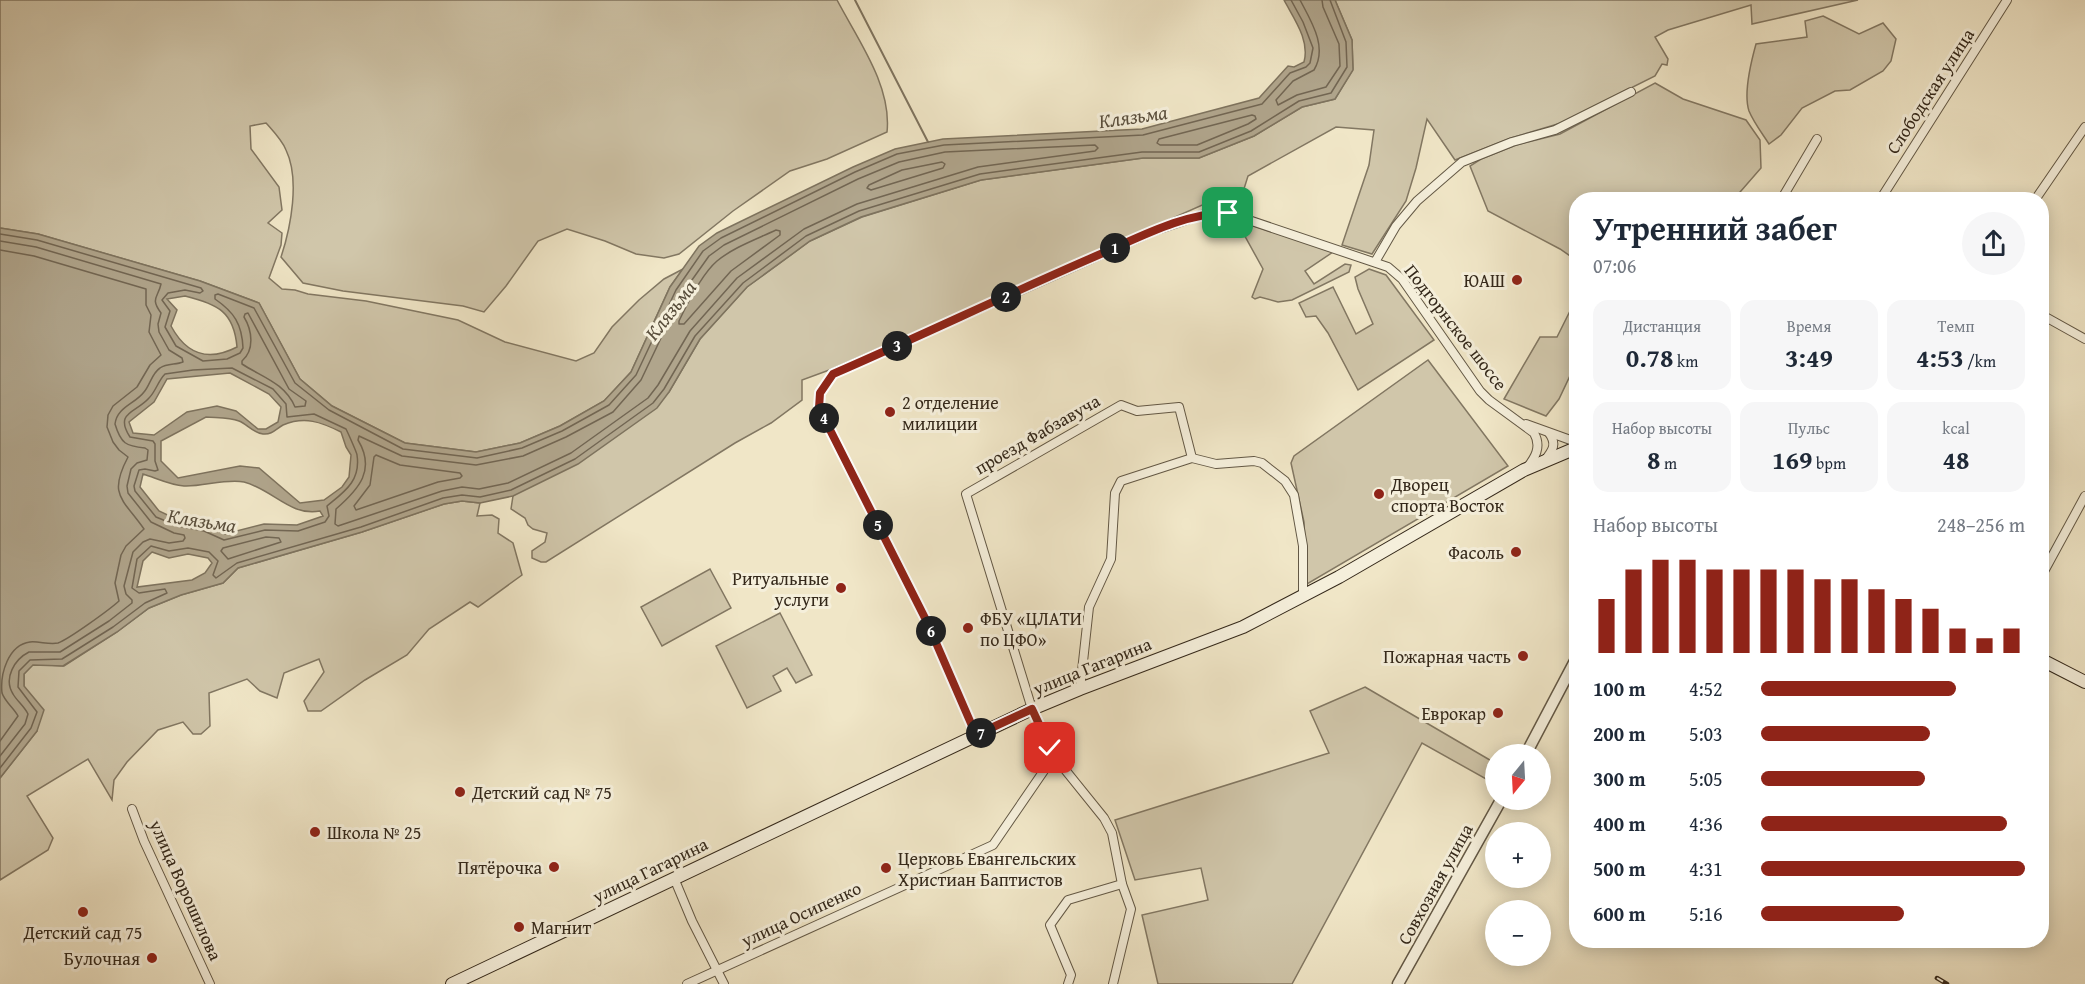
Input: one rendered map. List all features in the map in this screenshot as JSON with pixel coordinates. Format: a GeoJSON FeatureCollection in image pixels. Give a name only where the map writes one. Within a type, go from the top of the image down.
{"type":"FeatureCollection","features":[{"type":"Feature","properties":{"kind":"main road","name":"улица Гагарина"},"geometry":{"type":"LineString","coordinates":[[452,984],[1032,709],[1080,688],[1243,627],[1303,597],[1524,471],[1569,451]]}},
{"type":"Feature","properties":{"kind":"main road"},"geometry":{"type":"LineString","coordinates":[[2049,664],[2085,682]]}},
{"type":"Feature","properties":{"kind":"street","name":"Слободская улица"},"geometry":{"type":"LineString","coordinates":[[1885,192],[2007,0]]}},
{"type":"Feature","properties":{"kind":"street"},"geometry":{"type":"LineString","coordinates":[[1375,262],[1396,226],[1417,201],[1462,162],[1512,142],[1555,130],[1631,92]]}},
{"type":"Feature","properties":{"kind":"street"},"geometry":{"type":"LineString","coordinates":[[2040,192],[2085,127]]}},
{"type":"Feature","properties":{"kind":"street"},"geometry":{"type":"LineString","coordinates":[[1786,192],[1817,139]]}},
{"type":"Feature","properties":{"kind":"street","name":"Подгорнское шоссе"},"geometry":{"type":"LineString","coordinates":[[976,735],[927,622],[819,408],[820,393],[833,374],[1154,231],[1207,213],[1228,213],[1375,262],[1388,267],[1402,279],[1480,391],[1534,434],[1539,441],[1532,460],[1524,471]]}},
{"type":"Feature","properties":{"kind":"street"},"geometry":{"type":"LineString","coordinates":[[2049,319],[2085,339]]}},
{"type":"Feature","properties":{"kind":"street","name":"проезд Фабзавуча"},"geometry":{"type":"LineString","coordinates":[[1032,709],[966,494],[1120,405],[1137,411],[1179,407],[1192,458]]}},
{"type":"Feature","properties":{"kind":"street"},"geometry":{"type":"LineString","coordinates":[[1514,420],[1569,440]]}},
{"type":"Feature","properties":{"kind":"street"},"geometry":{"type":"LineString","coordinates":[[1542,463],[1554,448],[1553,440],[1548,432]]}},
{"type":"Feature","properties":{"kind":"street"},"geometry":{"type":"LineString","coordinates":[[1080,688],[1089,607],[1111,559],[1115,493],[1121,481],[1192,458],[1216,464],[1254,461],[1262,464],[1286,481],[1294,495],[1303,546],[1303,597]]}},
{"type":"Feature","properties":{"kind":"street"},"geometry":{"type":"LineString","coordinates":[[2049,562],[2085,496]]}},
{"type":"Feature","properties":{"kind":"street"},"geometry":{"type":"LineString","coordinates":[[1531,744],[1569,672]]}},
{"type":"Feature","properties":{"kind":"street"},"geometry":{"type":"LineString","coordinates":[[1032,709],[1054,756],[1104,818],[1112,833],[1122,884],[1131,909],[1113,984]]}},
{"type":"Feature","properties":{"kind":"street","name":"улица Осипенко"},"geometry":{"type":"LineString","coordinates":[[687,984],[993,845],[1054,756]]}},
{"type":"Feature","properties":{"kind":"street","name":"улица Ворошилова"},"geometry":{"type":"LineString","coordinates":[[132,809],[144,841],[210,984]]}},
{"type":"Feature","properties":{"kind":"street","name":"Совхозная улица"},"geometry":{"type":"LineString","coordinates":[[1398,984],[1495,810]]}},
{"type":"Feature","properties":{"kind":"street"},"geometry":{"type":"LineString","coordinates":[[674,878],[692,921],[724,984]]}},
{"type":"Feature","properties":{"kind":"street"},"geometry":{"type":"LineString","coordinates":[[1068,984],[1071,975],[1050,925],[1068,900],[1122,884]]}},
{"type":"Feature","properties":{"kind":"shaded area"},"geometry":{"type":"Polygon","coordinates":[[[0,0],[837,0],[879,81],[887,115],[887,132],[827,159],[790,171],[733,211],[679,254],[664,258],[636,254],[567,229],[538,241],[484,312],[463,306],[343,291],[303,283],[281,257],[293,203],[293,175],[286,150],[266,123],[250,126],[251,149],[279,187],[282,210],[268,223],[282,233],[281,245],[269,278],[282,289],[366,301],[458,320],[505,342],[576,361],[594,353],[612,327],[639,300],[664,279],[683,269],[670,287],[631,372],[604,401],[560,426],[520,443],[476,452],[405,443],[332,406],[300,379],[259,303],[200,281],[38,234],[0,228],[0,0]]]}},
{"type":"Feature","properties":{"kind":"shaded area"},"geometry":{"type":"Polygon","coordinates":[[[1335,0],[1858,0],[1752,24],[1751,5],[1668,30],[1655,37],[1668,59],[1667,65],[1662,64],[1655,76],[1561,123],[1511,138],[1455,160],[1427,119],[1406,201],[1372,254],[1342,245],[1369,165],[1374,130],[1336,127],[1248,176],[1238,208],[1209,202],[832,369],[802,380],[802,400],[771,423],[735,443],[546,562],[532,558],[532,551],[545,542],[547,533],[533,529],[525,518],[511,509],[513,496],[669,392],[700,339],[747,287],[810,241],[862,217],[981,180],[1143,158],[1199,158],[1254,136],[1302,107],[1335,99],[1353,69],[1352,40],[1335,0]]]}},
{"type":"Feature","properties":{"kind":"shaded area"},"geometry":{"type":"Polygon","coordinates":[[[1823,16],[1859,34],[1883,23],[1896,39],[1891,61],[1883,71],[1850,90],[1835,91],[1802,108],[1781,135],[1769,144],[1753,120],[1747,104],[1748,78],[1756,44],[1807,37],[1805,21],[1823,16]]]}},
{"type":"Feature","properties":{"kind":"shaded area"},"geometry":{"type":"Polygon","coordinates":[[[1655,83],[1683,99],[1746,120],[1760,140],[1761,168],[1740,192],[1569,192],[1569,255],[1488,211],[1470,166],[1516,145],[1560,134],[1655,83]]]}},
{"type":"Feature","properties":{"kind":"shaded area"},"geometry":{"type":"Polygon","coordinates":[[[1236,220],[1333,252],[1305,271],[1314,284],[1345,264],[1351,265],[1349,272],[1292,300],[1278,302],[1260,297],[1255,299],[1252,297],[1263,269],[1236,220]]]}},
{"type":"Feature","properties":{"kind":"shaded area"},"geometry":{"type":"Polygon","coordinates":[[[1369,269],[1386,275],[1434,340],[1358,390],[1328,333],[1316,316],[1306,317],[1299,303],[1333,287],[1356,334],[1373,324],[1355,277],[1369,269]]]}},
{"type":"Feature","properties":{"kind":"shaded area"},"geometry":{"type":"Polygon","coordinates":[[[1569,313],[1569,378],[1559,399],[1546,416],[1504,399],[1540,337],[1557,337],[1569,313]]]}},
{"type":"Feature","properties":{"kind":"shaded area","name":"Дворец спорта Восток"},"geometry":{"type":"Polygon","coordinates":[[[1428,360],[1508,466],[1307,584],[1304,522],[1291,463],[1294,456],[1428,360]]]}},
{"type":"Feature","properties":{"kind":"shaded area"},"geometry":{"type":"Polygon","coordinates":[[[462,501],[480,503],[477,516],[492,515],[499,519],[498,533],[513,543],[522,575],[478,607],[470,602],[429,629],[407,655],[365,680],[321,711],[308,711],[304,701],[324,672],[319,659],[284,673],[277,698],[260,691],[247,679],[209,693],[210,726],[201,734],[193,734],[183,722],[158,730],[127,762],[114,780],[112,800],[88,759],[27,796],[53,838],[48,850],[0,880],[0,778],[37,731],[24,686],[24,674],[33,664],[64,666],[149,608],[181,595],[223,583],[238,568],[362,532],[444,504],[462,501]]]}},
{"type":"Feature","properties":{"kind":"shaded area"},"geometry":{"type":"Polygon","coordinates":[[[710,569],[731,608],[662,646],[641,607],[710,569]]]}},
{"type":"Feature","properties":{"kind":"shaded area"},"geometry":{"type":"Polygon","coordinates":[[[780,613],[812,675],[796,683],[787,668],[773,676],[781,691],[747,708],[716,646],[780,613]]]}},
{"type":"Feature","properties":{"kind":"shaded area"},"geometry":{"type":"Polygon","coordinates":[[[1365,687],[1485,757],[1485,778],[1422,743],[1292,984],[1158,984],[1142,915],[1208,900],[1201,868],[1135,880],[1115,820],[1329,753],[1310,711],[1365,687]]]}},
{"type":"Feature","properties":{"kind":"water","name":"Клязьма"},"geometry":{"type":"Polygon","coordinates":[[[1284,0],[1335,0],[1352,40],[1353,70],[1335,99],[1302,107],[1254,136],[1199,158],[1143,158],[981,180],[861,217],[810,241],[747,287],[700,339],[657,408],[578,464],[513,496],[480,503],[462,501],[444,504],[362,532],[238,568],[223,583],[181,595],[149,608],[117,632],[63,666],[33,665],[24,674],[24,686],[44,710],[37,731],[0,778],[0,228],[38,234],[200,281],[259,303],[300,379],[332,406],[405,443],[476,452],[520,443],[560,426],[604,401],[631,372],[670,287],[699,246],[717,233],[895,149],[943,139],[1142,129],[1259,98],[1288,66],[1294,67],[1304,62],[1303,38],[1284,0]],[[185,296],[167,299],[177,310],[171,326],[177,336],[191,349],[199,353],[217,354],[237,347],[232,325],[222,311],[215,306],[185,296]],[[230,373],[167,379],[154,402],[129,422],[133,433],[154,435],[187,412],[217,406],[236,411],[258,429],[266,429],[278,422],[281,407],[269,394],[230,373]],[[206,417],[161,441],[161,461],[178,478],[240,466],[259,468],[300,503],[324,500],[342,487],[349,477],[351,455],[341,432],[313,421],[291,422],[271,433],[263,434],[242,422],[227,418],[206,417]],[[143,474],[140,487],[159,511],[180,521],[206,525],[225,534],[264,524],[297,525],[323,516],[320,511],[300,510],[244,482],[230,481],[184,486],[143,474]],[[152,552],[143,561],[137,587],[192,580],[205,573],[212,563],[208,558],[188,554],[169,558],[152,552]]]}},
{"type":"Feature","properties":{"kind":"waterway"},"geometry":{"type":"LineString","coordinates":[[855,0],[928,142]]}},
{"type":"Feature","properties":{"kind":"railway"},"geometry":{"type":"LineString","coordinates":[[1937,978],[1947,984]]}},
{"type":"Feature","properties":{"kind":"place","name":"ЮАШ"},"geometry":{"type":"Point","coordinates":[1517,280]}},
{"type":"Feature","properties":{"kind":"place","name":"2 отделение милиции"},"geometry":{"type":"Point","coordinates":[890,412]}},
{"type":"Feature","properties":{"kind":"place","name":"Дворец спорта Восток"},"geometry":{"type":"Point","coordinates":[1379,494]}},
{"type":"Feature","properties":{"kind":"place","name":"Фасоль"},"geometry":{"type":"Point","coordinates":[1516,552]}},
{"type":"Feature","properties":{"kind":"place","name":"Ритуальные услуги"},"geometry":{"type":"Point","coordinates":[841,588]}},
{"type":"Feature","properties":{"kind":"place","name":"ФБУ «ЦЛАТИ по ЦФО»"},"geometry":{"type":"Point","coordinates":[968,628]}},
{"type":"Feature","properties":{"kind":"place","name":"Пожарная часть"},"geometry":{"type":"Point","coordinates":[1523,656]}},
{"type":"Feature","properties":{"kind":"place","name":"Еврокар"},"geometry":{"type":"Point","coordinates":[1498,713]}},
{"type":"Feature","properties":{"kind":"place","name":"Детский сад № 75"},"geometry":{"type":"Point","coordinates":[460,792]}},
{"type":"Feature","properties":{"kind":"place","name":"Школа № 25"},"geometry":{"type":"Point","coordinates":[315,832]}},
{"type":"Feature","properties":{"kind":"place","name":"Пятёрочка"},"geometry":{"type":"Point","coordinates":[554,867]}},
{"type":"Feature","properties":{"kind":"place","name":"Церковь Евангельских Христиан Баптистов"},"geometry":{"type":"Point","coordinates":[886,868]}},
{"type":"Feature","properties":{"kind":"place","name":"Детский сад 75"},"geometry":{"type":"Point","coordinates":[83,912]}},
{"type":"Feature","properties":{"kind":"place","name":"Магнит"},"geometry":{"type":"Point","coordinates":[519,927]}},
{"type":"Feature","properties":{"kind":"place","name":"Булочная"},"geometry":{"type":"Point","coordinates":[152,958]}},
{"type":"Feature","properties":{"kind":"route"},"geometry":{"type":"LineString","coordinates":[[1050,748],[1032,709],[976,735],[927,622],[819,408],[820,393],[833,374],[1071,267],[1154,231],[1207,213],[1228,213]]}}]}
